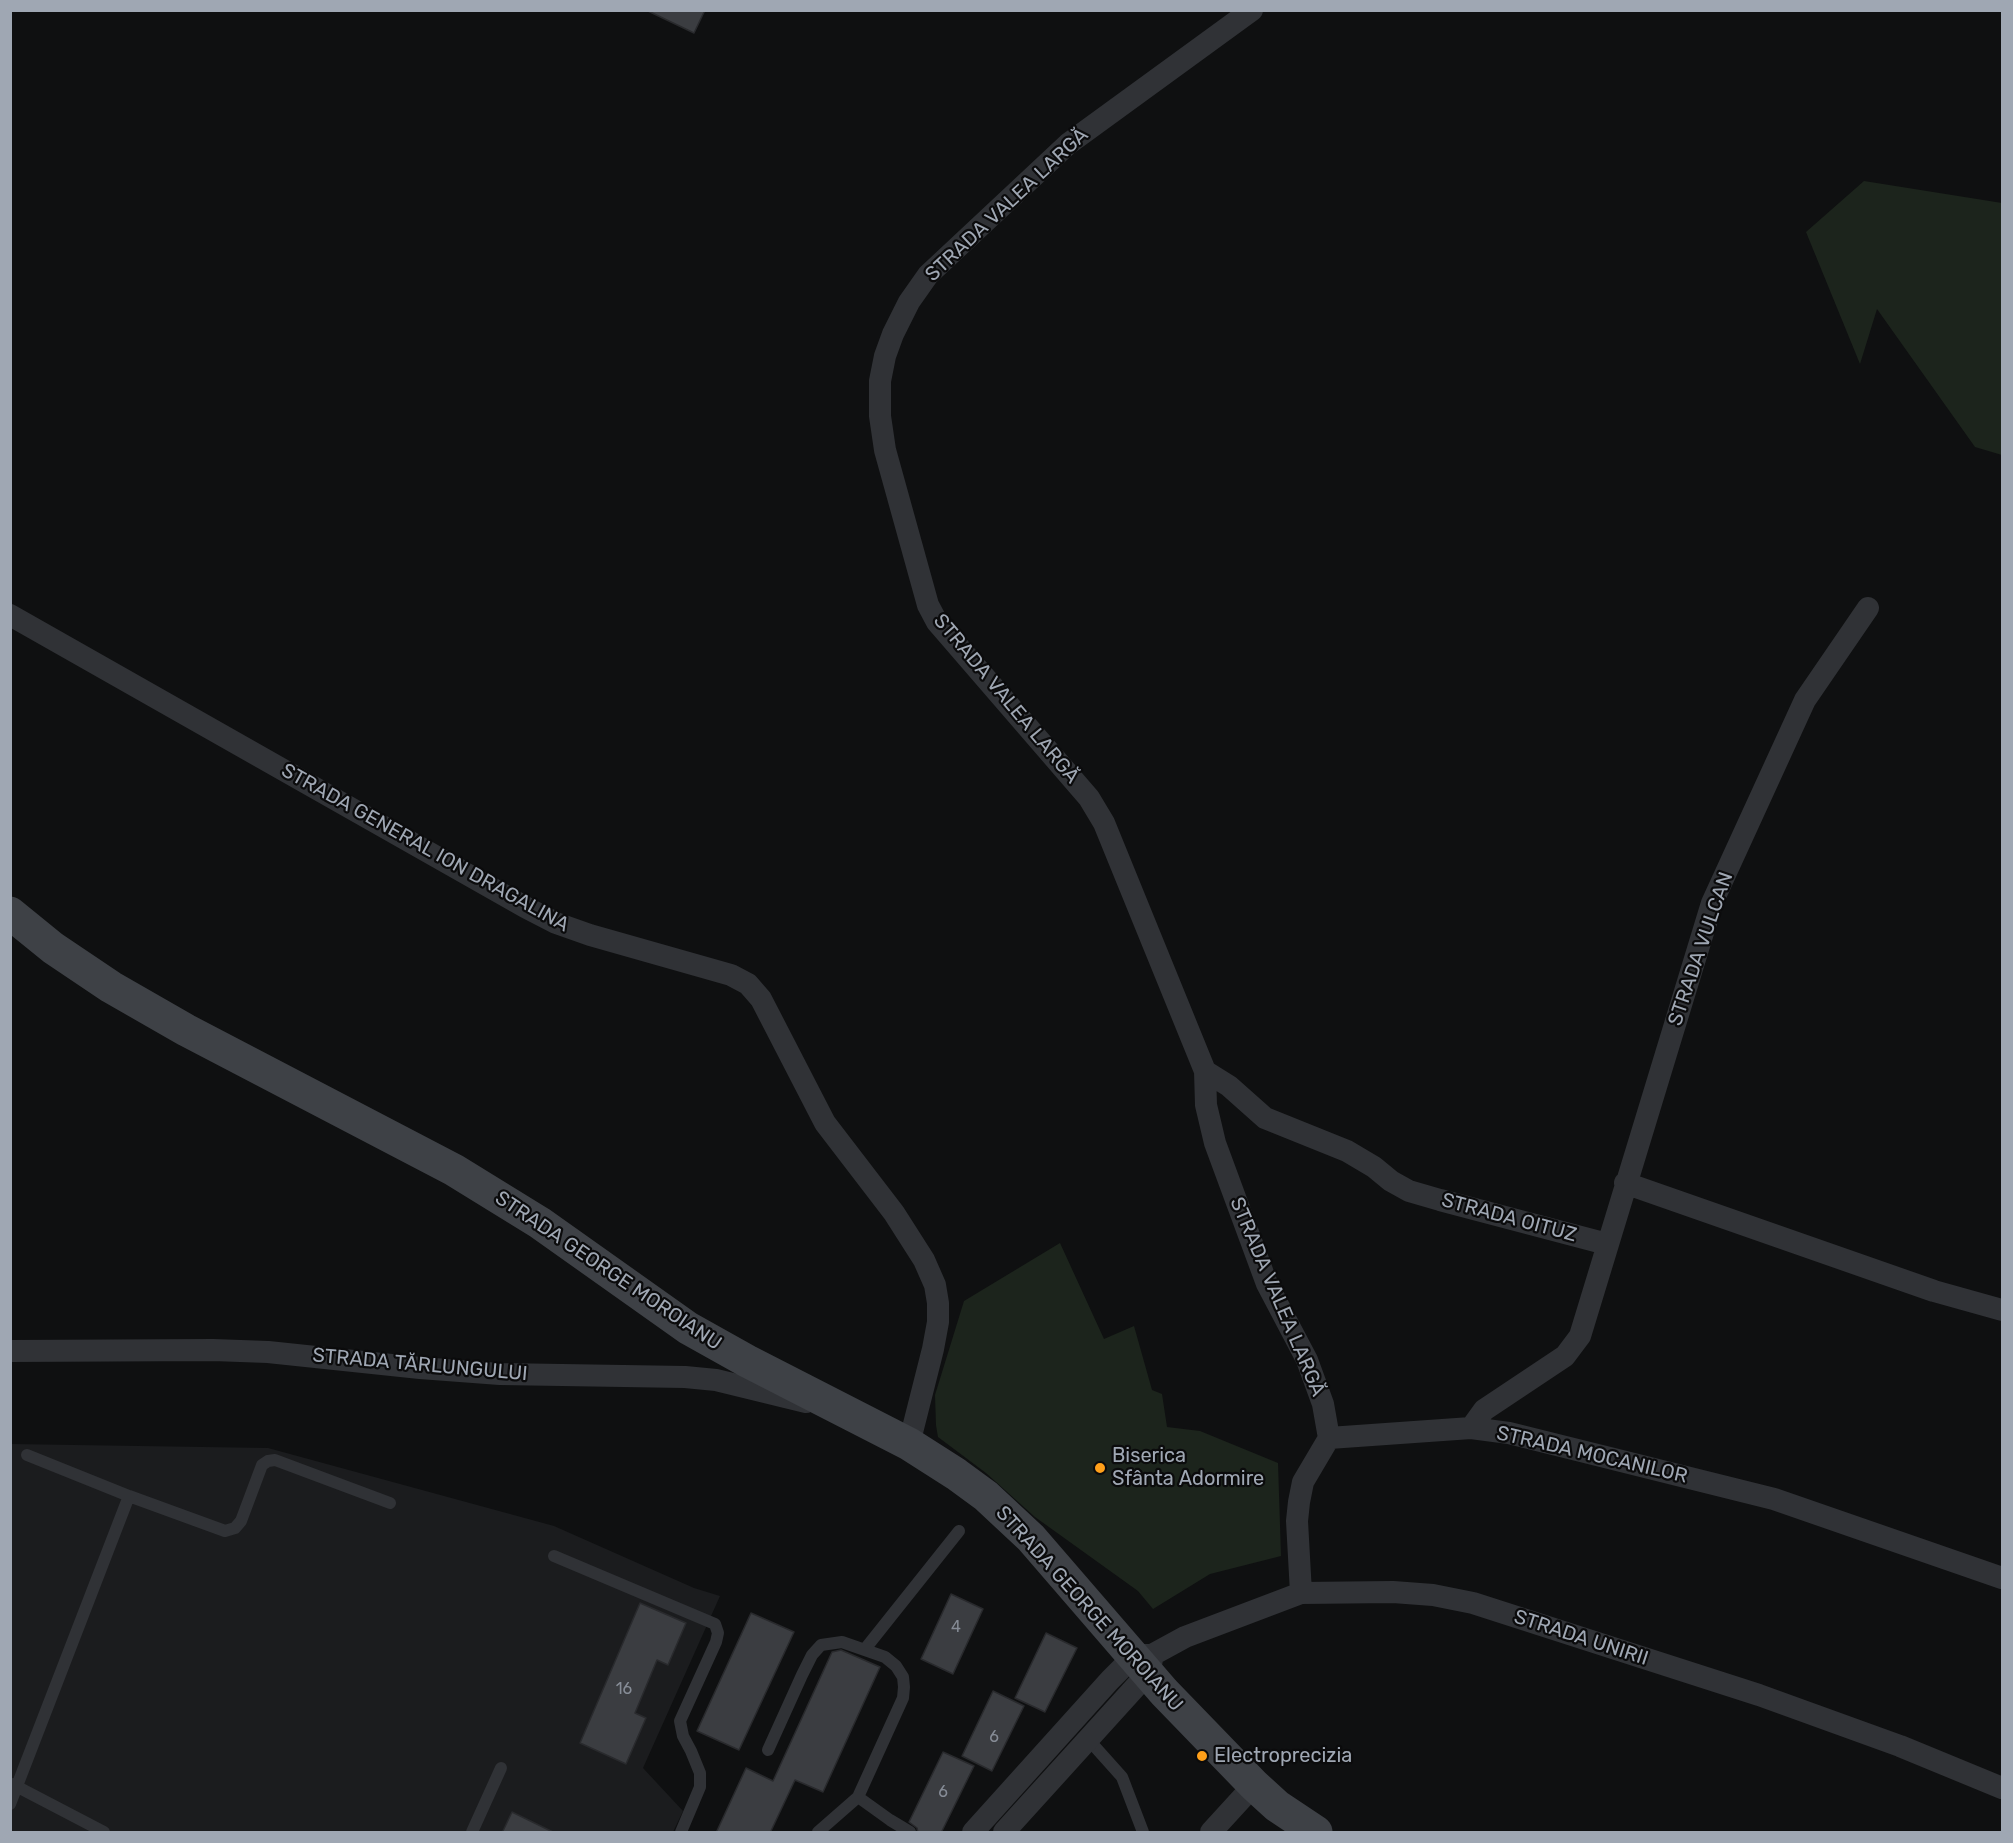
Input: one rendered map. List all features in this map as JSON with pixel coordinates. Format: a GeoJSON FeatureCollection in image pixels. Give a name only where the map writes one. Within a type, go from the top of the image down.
{"type":"FeatureCollection","features":[{"type":"Feature","properties":{"kind":"main road","name":"STRADA GEORGE MOROIANU"},"geometry":{"type":"LineString","coordinates":[[10,913],[53,948],[111,987],[186,1030],[454,1170],[540,1223],[688,1328],[825,1402],[909,1444],[956,1473],[1031,1538],[1254,1785],[1277,1806],[1316,1833]]}},
{"type":"Feature","properties":{"kind":"street","name":"STRADA VALEA LARGĂ"},"geometry":{"type":"LineString","coordinates":[[1252,10],[1068,144],[928,275],[909,302],[893,334],[880,381],[880,416],[885,450],[928,605],[937,622],[1097,809],[1109,834],[1205,1071],[1206,1105],[1218,1153],[1267,1284],[1307,1360],[1323,1404],[1329,1438]]}},
{"type":"Feature","properties":{"kind":"street","name":"STRADA VULCAN"},"geometry":{"type":"LineString","coordinates":[[1607,1244],[1712,903],[1805,700],[1868,609]]}},
{"type":"Feature","properties":{"kind":"street","name":"STRADA GENERAL ION DRAGALINA"},"geometry":{"type":"LineString","coordinates":[[10,615],[556,923],[590,935],[731,975],[748,984],[761,999],[825,1123],[894,1213],[924,1260],[935,1285],[938,1322],[909,1444]]}},
{"type":"Feature","properties":{"kind":"street","name":"STRADA OITUZ"},"geometry":{"type":"LineString","coordinates":[[1205,1071],[1229,1086],[1265,1118],[1347,1151],[1409,1191],[1607,1244]]}},
{"type":"Feature","properties":{"kind":"street"},"geometry":{"type":"LineString","coordinates":[[1625,1183],[1934,1291],[2002,1310]]}},
{"type":"Feature","properties":{"kind":"street"},"geometry":{"type":"LineString","coordinates":[[1471,1428],[1484,1410],[1565,1356],[1574,1346],[1580,1336],[1607,1244]]}},
{"type":"Feature","properties":{"kind":"street","name":"STRADA TĂRLUNGULUI"},"geometry":{"type":"LineString","coordinates":[[10,1351],[268,1352],[500,1374],[685,1377],[716,1380],[816,1404],[825,1402]]}},
{"type":"Feature","properties":{"kind":"street","name":"STRADA MOCANILOR"},"geometry":{"type":"LineString","coordinates":[[1329,1438],[1471,1428],[1509,1433],[1774,1499],[2002,1578]]}},
{"type":"Feature","properties":{"kind":"street"},"geometry":{"type":"LineString","coordinates":[[1301,1593],[1297,1521],[1299,1502],[1303,1482],[1329,1438]]}},
{"type":"Feature","properties":{"kind":"street","name":"STRADA UNIRII"},"geometry":{"type":"LineString","coordinates":[[1144,1662],[1185,1636],[1301,1593],[1393,1592],[1433,1595],[1473,1603],[1759,1695],[1900,1746],[2002,1788]]}},
{"type":"Feature","properties":{"kind":"street"},"geometry":{"type":"LineString","coordinates":[[1004,1833],[1088,1739],[1144,1662]]}},
{"type":"Feature","properties":{"kind":"street"},"geometry":{"type":"LineString","coordinates":[[973,1833],[1110,1680],[1144,1662]]}},
{"type":"Feature","properties":{"kind":"street"},"geometry":{"type":"LineString","coordinates":[[1211,1833],[1254,1785]]}},
{"type":"Feature","properties":{"kind":"lane"},"geometry":{"type":"LineString","coordinates":[[27,1455],[225,1531],[235,1528],[241,1521],[262,1465],[268,1461],[275,1460],[390,1503]]}},
{"type":"Feature","properties":{"kind":"lane"},"geometry":{"type":"LineString","coordinates":[[10,1804],[14,1785],[129,1496]]}},
{"type":"Feature","properties":{"kind":"lane"},"geometry":{"type":"LineString","coordinates":[[865,1649],[959,1531]]}},
{"type":"Feature","properties":{"kind":"lane"},"geometry":{"type":"LineString","coordinates":[[554,1556],[715,1624],[718,1633],[716,1642],[680,1721],[682,1736],[692,1751],[700,1773],[700,1787],[681,1833]]}},
{"type":"Feature","properties":{"kind":"lane"},"geometry":{"type":"LineString","coordinates":[[768,1750],[812,1655],[821,1645],[842,1642],[865,1649],[885,1657],[896,1666],[903,1677],[903,1698],[858,1797],[818,1833]]}},
{"type":"Feature","properties":{"kind":"lane"},"geometry":{"type":"LineString","coordinates":[[1088,1739],[1122,1777],[1143,1833]]}},
{"type":"Feature","properties":{"kind":"lane"},"geometry":{"type":"LineString","coordinates":[[472,1833],[501,1768]]}},
{"type":"Feature","properties":{"kind":"lane"},"geometry":{"type":"LineString","coordinates":[[14,1785],[104,1833]]}},
{"type":"Feature","properties":{"kind":"lane"},"geometry":{"type":"LineString","coordinates":[[858,1797],[910,1833]]}},
{"type":"Feature","properties":{"kind":"shaded area"},"geometry":{"type":"Polygon","coordinates":[[[1864,181],[2002,203],[2002,455],[1975,447],[1877,309],[1860,364],[1806,232],[1864,181]]]}},
{"type":"Feature","properties":{"kind":"shaded area"},"geometry":{"type":"Polygon","coordinates":[[[1060,1243],[1104,1339],[1134,1326],[1152,1390],[1162,1394],[1167,1427],[1200,1431],[1278,1463],[1281,1556],[1210,1574],[1153,1609],[1138,1591],[1035,1517],[986,1473],[938,1437],[935,1395],[964,1301],[1060,1243]]]}},
{"type":"Feature","properties":{"kind":"shaded area"},"geometry":{"type":"Polygon","coordinates":[[[11,1444],[268,1448],[554,1526],[694,1588],[720,1596],[643,1768],[683,1811],[673,1832],[11,1832],[11,1444]]]}},
{"type":"Feature","properties":{"kind":"building"},"geometry":{"type":"Polygon","coordinates":[[[646,10],[705,10],[694,33],[646,10]]]}},
{"type":"Feature","properties":{"kind":"building"},"geometry":{"type":"Polygon","coordinates":[[[951,1594],[983,1609],[953,1674],[921,1659],[951,1594]]]}},
{"type":"Feature","properties":{"kind":"building"},"geometry":{"type":"Polygon","coordinates":[[[640,1603],[686,1623],[668,1665],[657,1660],[635,1713],[646,1718],[626,1764],[580,1743],[640,1603]]]}},
{"type":"Feature","properties":{"kind":"building"},"geometry":{"type":"Polygon","coordinates":[[[751,1613],[794,1632],[739,1750],[697,1731],[751,1613]]]}},
{"type":"Feature","properties":{"kind":"building"},"geometry":{"type":"Polygon","coordinates":[[[1046,1633],[1077,1648],[1045,1712],[1015,1698],[1046,1633]]]}},
{"type":"Feature","properties":{"kind":"building"},"geometry":{"type":"Polygon","coordinates":[[[841,1650],[880,1667],[823,1792],[795,1780],[770,1833],[716,1833],[746,1768],[773,1781],[832,1652],[841,1650]]]}},
{"type":"Feature","properties":{"kind":"building"},"geometry":{"type":"Polygon","coordinates":[[[993,1691],[1024,1706],[992,1771],[962,1756],[993,1691]]]}},
{"type":"Feature","properties":{"kind":"building"},"geometry":{"type":"Polygon","coordinates":[[[943,1752],[974,1766],[941,1833],[918,1833],[917,1828],[909,1822],[943,1752]]]}},
{"type":"Feature","properties":{"kind":"building"},"geometry":{"type":"Polygon","coordinates":[[[512,1812],[555,1833],[502,1833],[512,1812]]]}},
{"type":"Feature","properties":{"kind":"place","name":"Biserica Sfânta Adormire"},"geometry":{"type":"Point","coordinates":[1100,1468]}},
{"type":"Feature","properties":{"kind":"place","name":"Electroprecizia"},"geometry":{"type":"Point","coordinates":[1202,1756]}}]}
